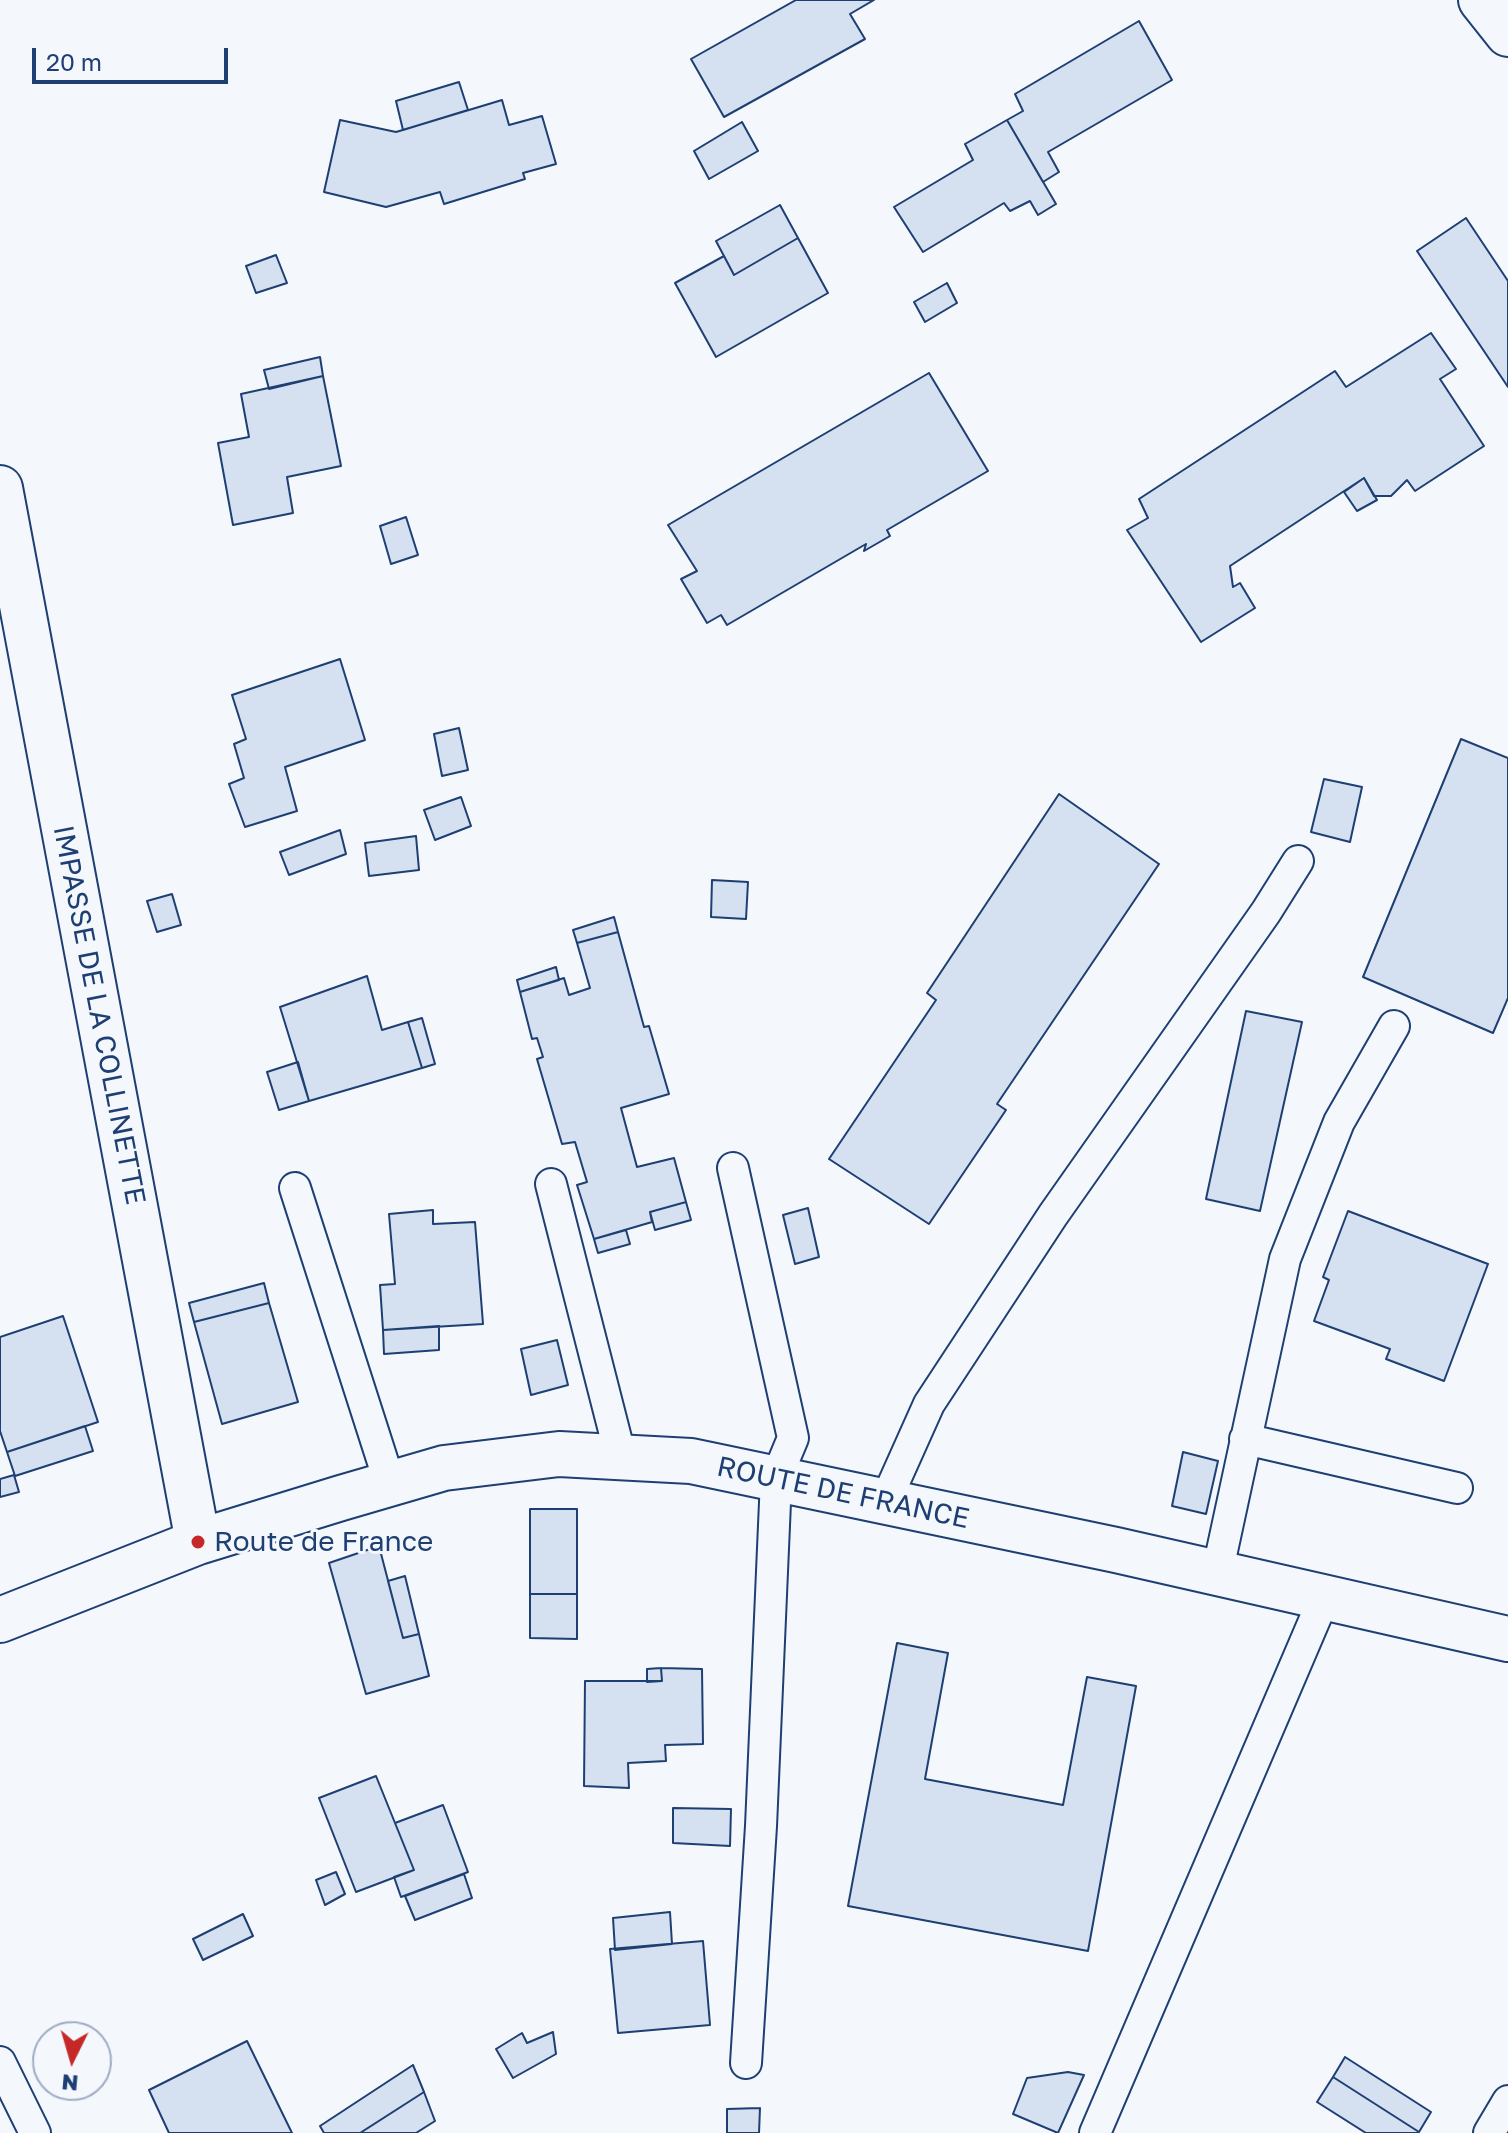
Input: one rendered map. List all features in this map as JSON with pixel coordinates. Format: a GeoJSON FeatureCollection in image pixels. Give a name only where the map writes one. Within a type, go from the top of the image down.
{"type":"FeatureCollection","features":[{"type":"Feature","properties":{"kind":"street"},"geometry":{"type":"LineString","coordinates":[[1481,0],[1508,34]]}},
{"type":"Feature","properties":{"kind":"street","name":"IMPASSE DE LA COLLINETTE"},"geometry":{"type":"LineString","coordinates":[[0,488],[198,1542]]}},
{"type":"Feature","properties":{"kind":"street","name":"ROUTE DE FRANCE"},"geometry":{"type":"LineString","coordinates":[[0,1620],[198,1542],[390,1484],[444,1468],[545,1456],[691,1461],[886,1500],[1508,1639]]}},
{"type":"Feature","properties":{"kind":"lane"},"geometry":{"type":"LineString","coordinates":[[886,1500],[929,1404],[1053,1215],[1266,912],[1298,861]]}},
{"type":"Feature","properties":{"kind":"lane"},"geometry":{"type":"LineString","coordinates":[[1217,1574],[1285,1259],[1339,1122],[1394,1026]]}},
{"type":"Feature","properties":{"kind":"lane"},"geometry":{"type":"LineString","coordinates":[[733,1168],[793,1438],[776,1479],[761,1826],[746,2063]]}},
{"type":"Feature","properties":{"kind":"lane"},"geometry":{"type":"LineString","coordinates":[[551,1184],[621,1458]]}},
{"type":"Feature","properties":{"kind":"lane"},"geometry":{"type":"LineString","coordinates":[[295,1188],[390,1484]]}},
{"type":"Feature","properties":{"kind":"lane"},"geometry":{"type":"LineString","coordinates":[[1245,1439],[1457,1488]]}},
{"type":"Feature","properties":{"kind":"lane"},"geometry":{"type":"LineString","coordinates":[[1095,2133],[1324,1598]]}},
{"type":"Feature","properties":{"kind":"lane"},"geometry":{"type":"LineString","coordinates":[[0,2062],[35,2133]]}},
{"type":"Feature","properties":{"kind":"lane"},"geometry":{"type":"LineString","coordinates":[[1489,2133],[1508,2101]]}},
{"type":"Feature","properties":{"kind":"building"},"geometry":{"type":"Polygon","coordinates":[[[796,0],[874,0],[850,14],[865,39],[724,117],[691,59],[796,0]]]}},
{"type":"Feature","properties":{"kind":"building"},"geometry":{"type":"Polygon","coordinates":[[[1139,21],[1172,80],[1048,152],[1059,172],[1043,182],[1007,120],[1023,111],[1015,94],[1139,21]]]}},
{"type":"Feature","properties":{"kind":"building"},"geometry":{"type":"Polygon","coordinates":[[[459,82],[468,110],[403,130],[396,101],[459,82]]]}},
{"type":"Feature","properties":{"kind":"building"},"geometry":{"type":"Polygon","coordinates":[[[502,100],[509,125],[542,116],[556,164],[523,173],[525,179],[444,204],[440,192],[386,207],[324,192],[340,120],[396,132],[502,100]]]}},
{"type":"Feature","properties":{"kind":"building"},"geometry":{"type":"Polygon","coordinates":[[[1007,120],[1056,204],[1038,215],[1030,201],[1010,211],[1004,203],[923,252],[894,207],[973,160],[965,144],[1007,120]]]}},
{"type":"Feature","properties":{"kind":"building"},"geometry":{"type":"Polygon","coordinates":[[[742,122],[758,151],[709,179],[694,151],[742,122]]]}},
{"type":"Feature","properties":{"kind":"building"},"geometry":{"type":"Polygon","coordinates":[[[780,205],[798,238],[734,275],[716,241],[780,205]]]}},
{"type":"Feature","properties":{"kind":"building"},"geometry":{"type":"Polygon","coordinates":[[[1466,218],[1508,281],[1508,387],[1417,251],[1466,218]]]}},
{"type":"Feature","properties":{"kind":"building"},"geometry":{"type":"Polygon","coordinates":[[[798,238],[828,293],[716,357],[675,283],[724,256],[734,275],[798,238]]]}},
{"type":"Feature","properties":{"kind":"building"},"geometry":{"type":"Polygon","coordinates":[[[276,255],[287,283],[256,293],[246,266],[276,255]]]}},
{"type":"Feature","properties":{"kind":"building"},"geometry":{"type":"Polygon","coordinates":[[[947,283],[957,303],[925,322],[914,302],[947,283]]]}},
{"type":"Feature","properties":{"kind":"building"},"geometry":{"type":"Polygon","coordinates":[[[1431,333],[1456,369],[1440,379],[1484,446],[1415,491],[1407,480],[1391,496],[1374,496],[1364,478],[1230,566],[1233,587],[1240,583],[1255,608],[1201,642],[1127,530],[1148,518],[1139,499],[1335,371],[1346,387],[1431,333]]]}},
{"type":"Feature","properties":{"kind":"building"},"geometry":{"type":"Polygon","coordinates":[[[320,357],[323,376],[269,389],[264,370],[320,357]]]}},
{"type":"Feature","properties":{"kind":"building"},"geometry":{"type":"Polygon","coordinates":[[[929,373],[988,471],[887,530],[890,536],[864,551],[866,544],[727,625],[721,615],[707,623],[681,579],[697,571],[668,525],[929,373]]]}},
{"type":"Feature","properties":{"kind":"building"},"geometry":{"type":"Polygon","coordinates":[[[323,376],[341,466],[287,477],[293,513],[233,525],[218,443],[249,437],[241,394],[323,376]]]}},
{"type":"Feature","properties":{"kind":"building"},"geometry":{"type":"Polygon","coordinates":[[[1364,478],[1377,500],[1357,511],[1344,492],[1364,478]]]}},
{"type":"Feature","properties":{"kind":"building"},"geometry":{"type":"Polygon","coordinates":[[[406,517],[418,555],[391,564],[380,526],[406,517]]]}},
{"type":"Feature","properties":{"kind":"building"},"geometry":{"type":"Polygon","coordinates":[[[340,659],[365,740],[285,767],[297,811],[245,827],[229,784],[244,778],[234,744],[246,739],[232,695],[340,659]]]}},
{"type":"Feature","properties":{"kind":"building"},"geometry":{"type":"Polygon","coordinates":[[[459,728],[468,770],[442,776],[434,734],[459,728]]]}},
{"type":"Feature","properties":{"kind":"building"},"geometry":{"type":"Polygon","coordinates":[[[1461,739],[1508,758],[1508,998],[1493,1033],[1363,977],[1461,739]]]}},
{"type":"Feature","properties":{"kind":"building"},"geometry":{"type":"Polygon","coordinates":[[[1324,779],[1362,787],[1350,842],[1311,832],[1324,779]]]}},
{"type":"Feature","properties":{"kind":"building"},"geometry":{"type":"Polygon","coordinates":[[[1059,794],[1159,864],[997,1104],[1006,1110],[929,1224],[829,1159],[936,1000],[927,993],[1059,794]]]}},
{"type":"Feature","properties":{"kind":"building"},"geometry":{"type":"Polygon","coordinates":[[[461,797],[471,826],[435,840],[424,810],[461,797]]]}},
{"type":"Feature","properties":{"kind":"building"},"geometry":{"type":"Polygon","coordinates":[[[340,830],[346,854],[289,875],[280,852],[340,830]]]}},
{"type":"Feature","properties":{"kind":"building"},"geometry":{"type":"Polygon","coordinates":[[[416,836],[419,870],[369,876],[365,843],[416,836]]]}},
{"type":"Feature","properties":{"kind":"building"},"geometry":{"type":"Polygon","coordinates":[[[712,880],[748,882],[746,919],[711,917],[712,880]]]}},
{"type":"Feature","properties":{"kind":"building"},"geometry":{"type":"Polygon","coordinates":[[[172,894],[181,925],[157,932],[147,901],[172,894]]]}},
{"type":"Feature","properties":{"kind":"building"},"geometry":{"type":"Polygon","coordinates":[[[614,917],[618,932],[577,943],[573,930],[614,917]]]}},
{"type":"Feature","properties":{"kind":"building"},"geometry":{"type":"Polygon","coordinates":[[[618,932],[644,1027],[649,1026],[669,1094],[621,1108],[637,1167],[674,1158],[686,1202],[650,1212],[652,1222],[594,1239],[577,1185],[587,1182],[575,1142],[562,1144],[537,1059],[543,1057],[537,1038],[532,1039],[520,992],[564,978],[569,995],[590,988],[577,943],[618,932]]]}},
{"type":"Feature","properties":{"kind":"building"},"geometry":{"type":"Polygon","coordinates":[[[556,967],[559,980],[520,992],[517,980],[556,967]]]}},
{"type":"Feature","properties":{"kind":"building"},"geometry":{"type":"Polygon","coordinates":[[[367,976],[382,1030],[408,1022],[422,1068],[309,1101],[280,1007],[367,976]]]}},
{"type":"Feature","properties":{"kind":"building"},"geometry":{"type":"Polygon","coordinates":[[[1246,1011],[1302,1022],[1260,1211],[1206,1199],[1246,1011]]]}},
{"type":"Feature","properties":{"kind":"building"},"geometry":{"type":"Polygon","coordinates":[[[422,1018],[435,1064],[422,1068],[408,1022],[422,1018]]]}},
{"type":"Feature","properties":{"kind":"building"},"geometry":{"type":"Polygon","coordinates":[[[298,1062],[309,1101],[279,1110],[267,1072],[298,1062]]]}},
{"type":"Feature","properties":{"kind":"building"},"geometry":{"type":"Polygon","coordinates":[[[686,1202],[691,1220],[655,1230],[650,1212],[686,1202]]]}},
{"type":"Feature","properties":{"kind":"building"},"geometry":{"type":"Polygon","coordinates":[[[808,1208],[819,1257],[795,1264],[783,1215],[808,1208]]]}},
{"type":"Feature","properties":{"kind":"building"},"geometry":{"type":"Polygon","coordinates":[[[433,1210],[433,1224],[475,1222],[483,1324],[383,1330],[380,1285],[395,1284],[389,1214],[433,1210]]]}},
{"type":"Feature","properties":{"kind":"building"},"geometry":{"type":"Polygon","coordinates":[[[1348,1211],[1488,1264],[1444,1381],[1386,1359],[1390,1349],[1314,1321],[1329,1280],[1323,1277],[1348,1211]]]}},
{"type":"Feature","properties":{"kind":"building"},"geometry":{"type":"Polygon","coordinates":[[[626,1230],[630,1244],[598,1253],[594,1239],[626,1230]]]}},
{"type":"Feature","properties":{"kind":"building"},"geometry":{"type":"Polygon","coordinates":[[[264,1283],[269,1303],[194,1322],[189,1303],[264,1283]]]}},
{"type":"Feature","properties":{"kind":"building"},"geometry":{"type":"Polygon","coordinates":[[[269,1303],[298,1402],[222,1424],[194,1322],[269,1303]]]}},
{"type":"Feature","properties":{"kind":"building"},"geometry":{"type":"Polygon","coordinates":[[[63,1316],[98,1422],[7,1452],[0,1431],[0,1337],[63,1316]]]}},
{"type":"Feature","properties":{"kind":"building"},"geometry":{"type":"Polygon","coordinates":[[[439,1326],[439,1350],[384,1354],[383,1330],[439,1326]]]}},
{"type":"Feature","properties":{"kind":"building"},"geometry":{"type":"Polygon","coordinates":[[[557,1340],[568,1385],[531,1395],[521,1349],[557,1340]]]}},
{"type":"Feature","properties":{"kind":"building"},"geometry":{"type":"Polygon","coordinates":[[[85,1426],[93,1451],[15,1476],[7,1452],[85,1426]]]}},
{"type":"Feature","properties":{"kind":"building"},"geometry":{"type":"Polygon","coordinates":[[[1183,1452],[1218,1461],[1206,1514],[1172,1506],[1183,1452]]]}},
{"type":"Feature","properties":{"kind":"building"},"geometry":{"type":"Polygon","coordinates":[[[14,1475],[19,1492],[0,1497],[0,1479],[14,1475]]]}},
{"type":"Feature","properties":{"kind":"building"},"geometry":{"type":"Polygon","coordinates":[[[530,1509],[577,1509],[577,1594],[530,1594],[530,1509]]]}},
{"type":"Feature","properties":{"kind":"building"},"geometry":{"type":"Polygon","coordinates":[[[379,1546],[403,1638],[419,1634],[429,1676],[366,1694],[329,1563],[379,1546]]]}},
{"type":"Feature","properties":{"kind":"building"},"geometry":{"type":"Polygon","coordinates":[[[405,1576],[419,1634],[403,1638],[388,1581],[405,1576]]]}},
{"type":"Feature","properties":{"kind":"building"},"geometry":{"type":"Polygon","coordinates":[[[530,1594],[577,1594],[577,1639],[530,1638],[530,1594]]]}},
{"type":"Feature","properties":{"kind":"building"},"geometry":{"type":"Polygon","coordinates":[[[897,1643],[948,1653],[925,1779],[1063,1805],[1087,1677],[1136,1686],[1088,1951],[848,1906],[897,1643]]]}},
{"type":"Feature","properties":{"kind":"building"},"geometry":{"type":"Polygon","coordinates":[[[661,1668],[702,1669],[703,1744],[665,1745],[666,1761],[628,1763],[629,1788],[584,1786],[585,1681],[662,1681],[661,1668]]]}},
{"type":"Feature","properties":{"kind":"building"},"geometry":{"type":"Polygon","coordinates":[[[661,1668],[662,1681],[647,1682],[647,1669],[661,1668]]]}},
{"type":"Feature","properties":{"kind":"building"},"geometry":{"type":"Polygon","coordinates":[[[376,1776],[414,1870],[356,1892],[319,1798],[376,1776]]]}},
{"type":"Feature","properties":{"kind":"building"},"geometry":{"type":"Polygon","coordinates":[[[443,1805],[468,1872],[401,1897],[394,1877],[414,1870],[395,1823],[443,1805]]]}},
{"type":"Feature","properties":{"kind":"building"},"geometry":{"type":"Polygon","coordinates":[[[673,1808],[731,1809],[730,1846],[673,1843],[673,1808]]]}},
{"type":"Feature","properties":{"kind":"building"},"geometry":{"type":"Polygon","coordinates":[[[336,1872],[345,1894],[325,1905],[316,1880],[336,1872]]]}},
{"type":"Feature","properties":{"kind":"building"},"geometry":{"type":"Polygon","coordinates":[[[464,1874],[472,1898],[415,1920],[405,1896],[464,1874]]]}},
{"type":"Feature","properties":{"kind":"building"},"geometry":{"type":"Polygon","coordinates":[[[670,1912],[672,1944],[615,1950],[613,1918],[670,1912]]]}},
{"type":"Feature","properties":{"kind":"building"},"geometry":{"type":"Polygon","coordinates":[[[243,1914],[253,1936],[203,1960],[193,1939],[243,1914]]]}},
{"type":"Feature","properties":{"kind":"building"},"geometry":{"type":"Polygon","coordinates":[[[703,1941],[710,2025],[618,2033],[610,1949],[703,1941]]]}},
{"type":"Feature","properties":{"kind":"building"},"geometry":{"type":"Polygon","coordinates":[[[553,2032],[556,2054],[513,2078],[496,2049],[522,2033],[527,2043],[553,2032]]]}},
{"type":"Feature","properties":{"kind":"building"},"geometry":{"type":"Polygon","coordinates":[[[247,2041],[292,2133],[169,2133],[149,2090],[247,2041]]]}},
{"type":"Feature","properties":{"kind":"building"},"geometry":{"type":"Polygon","coordinates":[[[1345,2057],[1431,2112],[1419,2132],[1333,2077],[1345,2057]]]}},
{"type":"Feature","properties":{"kind":"building"},"geometry":{"type":"Polygon","coordinates":[[[413,2065],[424,2092],[360,2133],[324,2133],[320,2126],[413,2065]]]}},
{"type":"Feature","properties":{"kind":"building"},"geometry":{"type":"Polygon","coordinates":[[[1068,2072],[1084,2075],[1058,2133],[1013,2114],[1027,2078],[1068,2072]]]}},
{"type":"Feature","properties":{"kind":"building"},"geometry":{"type":"Polygon","coordinates":[[[1333,2077],[1419,2132],[1366,2133],[1317,2102],[1333,2077]]]}},
{"type":"Feature","properties":{"kind":"building"},"geometry":{"type":"Polygon","coordinates":[[[424,2092],[435,2121],[416,2133],[360,2133],[424,2092]]]}},
{"type":"Feature","properties":{"kind":"building"},"geometry":{"type":"Polygon","coordinates":[[[760,2108],[759,2133],[727,2133],[727,2109],[760,2108]]]}},
{"type":"Feature","properties":{"kind":"place","name":"Route de France"},"geometry":{"type":"Point","coordinates":[198,1542]}}]}
